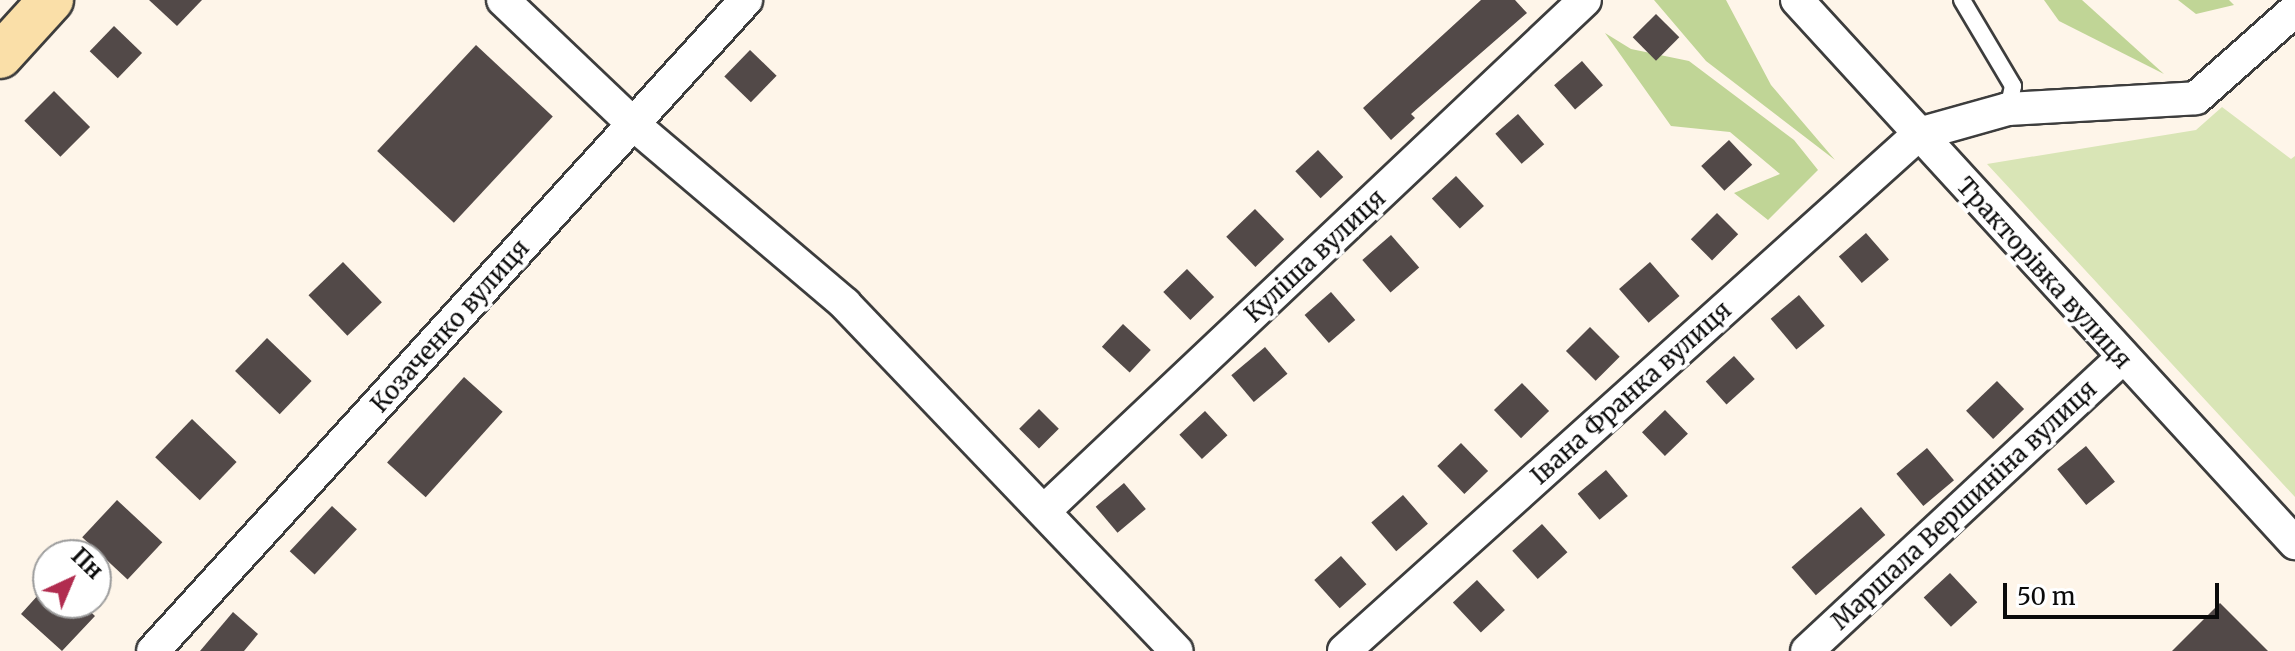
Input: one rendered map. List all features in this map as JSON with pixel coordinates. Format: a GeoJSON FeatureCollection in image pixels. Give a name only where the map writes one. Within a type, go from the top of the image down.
{"type":"FeatureCollection","features":[{"type":"Feature","properties":{"kind":"main road"},"geometry":{"type":"LineString","coordinates":[[0,56],[51,0]]}},
{"type":"Feature","properties":{"kind":"street"},"geometry":{"type":"LineString","coordinates":[[503,0],[633,124],[845,304],[1177,651]]}},
{"type":"Feature","properties":{"kind":"street","name":"Козаченко вулиця"},"geometry":{"type":"LineString","coordinates":[[153,651],[746,0]]}},
{"type":"Feature","properties":{"kind":"street","name":"Куліша вулиця"},"geometry":{"type":"LineString","coordinates":[[1044,511],[1585,0]]}},
{"type":"Feature","properties":{"kind":"street","name":"Тракторівка вулиця"},"geometry":{"type":"LineString","coordinates":[[1797,0],[2121,359],[2295,543]]}},
{"type":"Feature","properties":{"kind":"street"},"geometry":{"type":"LineString","coordinates":[[1919,134],[2008,109],[2196,98],[2295,10]]}},
{"type":"Feature","properties":{"kind":"street","name":"Івана Франка вулиця"},"geometry":{"type":"LineString","coordinates":[[1344,651],[1919,134]]}},
{"type":"Feature","properties":{"kind":"street","name":"Маршала Вершиніна вулиця"},"geometry":{"type":"LineString","coordinates":[[1807,651],[2121,359]]}},
{"type":"Feature","properties":{"kind":"lane"},"geometry":{"type":"LineString","coordinates":[[1962,0],[2013,86],[2008,109]]}},
{"type":"Feature","properties":{"kind":"green space"},"geometry":{"type":"Polygon","coordinates":[[[1654,0],[1726,0],[1771,85],[1835,160],[1706,61],[1654,0]]]}},
{"type":"Feature","properties":{"kind":"green space"},"geometry":{"type":"Polygon","coordinates":[[[2044,0],[2082,0],[2164,74],[2059,21],[2044,0]]]}},
{"type":"Feature","properties":{"kind":"green space"},"geometry":{"type":"Polygon","coordinates":[[[2178,0],[2229,0],[2234,5],[2196,14],[2178,0]]]}},
{"type":"Feature","properties":{"kind":"green space"},"geometry":{"type":"Polygon","coordinates":[[[1605,33],[1631,49],[1689,61],[1794,140],[1818,170],[1768,220],[1734,193],[1780,174],[1730,132],[1671,126],[1605,33]]]}},
{"type":"Feature","properties":{"kind":"green space"},"geometry":{"type":"Polygon","coordinates":[[[2222,107],[2291,159],[2295,156],[2295,497],[1987,164],[2196,130],[2222,107]]]}},
{"type":"Feature","properties":{"kind":"building"},"geometry":{"type":"Polygon","coordinates":[[[149,0],[202,0],[177,26],[149,0]]]}},
{"type":"Feature","properties":{"kind":"building"},"geometry":{"type":"Polygon","coordinates":[[[1481,0],[1515,0],[1527,13],[1411,114],[1415,118],[1391,140],[1363,108],[1481,0]]]}},
{"type":"Feature","properties":{"kind":"building"},"geometry":{"type":"Polygon","coordinates":[[[1656,14],[1679,37],[1656,61],[1633,37],[1656,14]]]}},
{"type":"Feature","properties":{"kind":"building"},"geometry":{"type":"Polygon","coordinates":[[[114,26],[142,53],[118,78],[90,51],[114,26]]]}},
{"type":"Feature","properties":{"kind":"building"},"geometry":{"type":"Polygon","coordinates":[[[476,45],[553,117],[454,223],[377,151],[476,45]]]}},
{"type":"Feature","properties":{"kind":"building"},"geometry":{"type":"Polygon","coordinates":[[[750,50],[777,76],[751,102],[724,77],[750,50]]]}},
{"type":"Feature","properties":{"kind":"building"},"geometry":{"type":"Polygon","coordinates":[[[1582,61],[1603,85],[1575,109],[1554,85],[1582,61]]]}},
{"type":"Feature","properties":{"kind":"building"},"geometry":{"type":"Polygon","coordinates":[[[54,91],[90,127],[60,157],[24,121],[54,91]]]}},
{"type":"Feature","properties":{"kind":"building"},"geometry":{"type":"Polygon","coordinates":[[[1518,114],[1544,144],[1522,164],[1495,134],[1518,114]]]}},
{"type":"Feature","properties":{"kind":"building"},"geometry":{"type":"Polygon","coordinates":[[[1729,140],[1752,165],[1724,191],[1701,166],[1729,140]]]}},
{"type":"Feature","properties":{"kind":"building"},"geometry":{"type":"Polygon","coordinates":[[[1318,150],[1343,177],[1321,198],[1295,171],[1318,150]]]}},
{"type":"Feature","properties":{"kind":"building"},"geometry":{"type":"Polygon","coordinates":[[[1456,176],[1484,206],[1460,228],[1432,199],[1456,176]]]}},
{"type":"Feature","properties":{"kind":"building"},"geometry":{"type":"Polygon","coordinates":[[[1255,209],[1284,239],[1255,267],[1226,237],[1255,209]]]}},
{"type":"Feature","properties":{"kind":"building"},"geometry":{"type":"Polygon","coordinates":[[[1717,213],[1738,234],[1712,260],[1691,239],[1717,213]]]}},
{"type":"Feature","properties":{"kind":"building"},"geometry":{"type":"Polygon","coordinates":[[[1866,233],[1889,259],[1862,283],[1839,257],[1866,233]]]}},
{"type":"Feature","properties":{"kind":"building"},"geometry":{"type":"Polygon","coordinates":[[[1391,235],[1419,267],[1391,292],[1362,260],[1391,235]]]}},
{"type":"Feature","properties":{"kind":"building"},"geometry":{"type":"Polygon","coordinates":[[[343,262],[382,302],[347,336],[308,295],[343,262]]]}},
{"type":"Feature","properties":{"kind":"building"},"geometry":{"type":"Polygon","coordinates":[[[1650,262],[1680,296],[1649,323],[1619,289],[1650,262]]]}},
{"type":"Feature","properties":{"kind":"building"},"geometry":{"type":"Polygon","coordinates":[[[1187,269],[1214,297],[1190,320],[1163,292],[1187,269]]]}},
{"type":"Feature","properties":{"kind":"building"},"geometry":{"type":"Polygon","coordinates":[[[1331,292],[1355,320],[1329,343],[1305,315],[1331,292]]]}},
{"type":"Feature","properties":{"kind":"building"},"geometry":{"type":"Polygon","coordinates":[[[1799,295],[1825,326],[1796,349],[1771,319],[1799,295]]]}},
{"type":"Feature","properties":{"kind":"building"},"geometry":{"type":"Polygon","coordinates":[[[1123,324],[1151,350],[1130,373],[1102,347],[1123,324]]]}},
{"type":"Feature","properties":{"kind":"building"},"geometry":{"type":"Polygon","coordinates":[[[1590,327],[1620,357],[1596,381],[1566,351],[1590,327]]]}},
{"type":"Feature","properties":{"kind":"building"},"geometry":{"type":"Polygon","coordinates":[[[267,338],[312,381],[280,414],[235,371],[267,338]]]}},
{"type":"Feature","properties":{"kind":"building"},"geometry":{"type":"Polygon","coordinates":[[[1265,347],[1287,374],[1254,402],[1231,375],[1265,347]]]}},
{"type":"Feature","properties":{"kind":"building"},"geometry":{"type":"Polygon","coordinates":[[[1734,356],[1755,379],[1727,404],[1706,381],[1734,356]]]}},
{"type":"Feature","properties":{"kind":"building"},"geometry":{"type":"Polygon","coordinates":[[[464,377],[503,412],[426,497],[387,462],[464,377]]]}},
{"type":"Feature","properties":{"kind":"building"},"geometry":{"type":"Polygon","coordinates":[[[1997,381],[2024,409],[1993,439],[1966,411],[1997,381]]]}},
{"type":"Feature","properties":{"kind":"building"},"geometry":{"type":"Polygon","coordinates":[[[1522,383],[1549,411],[1521,438],[1494,410],[1522,383]]]}},
{"type":"Feature","properties":{"kind":"building"},"geometry":{"type":"Polygon","coordinates":[[[1039,409],[1059,429],[1039,449],[1019,429],[1039,409]]]}},
{"type":"Feature","properties":{"kind":"building"},"geometry":{"type":"Polygon","coordinates":[[[1665,410],[1688,434],[1665,456],[1642,432],[1665,410]]]}},
{"type":"Feature","properties":{"kind":"building"},"geometry":{"type":"Polygon","coordinates":[[[1205,411],[1228,435],[1202,459],[1179,435],[1205,411]]]}},
{"type":"Feature","properties":{"kind":"building"},"geometry":{"type":"Polygon","coordinates":[[[192,419],[237,462],[200,500],[155,457],[192,419]]]}},
{"type":"Feature","properties":{"kind":"building"},"geometry":{"type":"Polygon","coordinates":[[[1461,443],[1488,471],[1464,494],[1437,466],[1461,443]]]}},
{"type":"Feature","properties":{"kind":"building"},"geometry":{"type":"Polygon","coordinates":[[[2086,446],[2115,482],[2086,505],[2057,469],[2086,446]]]}},
{"type":"Feature","properties":{"kind":"building"},"geometry":{"type":"Polygon","coordinates":[[[1927,448],[1954,480],[1923,506],[1896,474],[1927,448]]]}},
{"type":"Feature","properties":{"kind":"building"},"geometry":{"type":"Polygon","coordinates":[[[1606,470],[1628,496],[1600,520],[1578,494],[1606,470]]]}},
{"type":"Feature","properties":{"kind":"building"},"geometry":{"type":"Polygon","coordinates":[[[1124,483],[1146,509],[1118,533],[1096,507],[1124,483]]]}},
{"type":"Feature","properties":{"kind":"building"},"geometry":{"type":"Polygon","coordinates":[[[1403,495],[1428,524],[1396,551],[1371,523],[1403,495]]]}},
{"type":"Feature","properties":{"kind":"building"},"geometry":{"type":"Polygon","coordinates":[[[117,500],[162,542],[128,580],[112,565],[112,539],[82,537],[117,500]]]}},
{"type":"Feature","properties":{"kind":"building"},"geometry":{"type":"Polygon","coordinates":[[[332,506],[357,529],[315,575],[290,551],[332,506]]]}},
{"type":"Feature","properties":{"kind":"building"},"geometry":{"type":"Polygon","coordinates":[[[1861,507],[1885,535],[1816,595],[1792,567],[1861,507]]]}},
{"type":"Feature","properties":{"kind":"building"},"geometry":{"type":"Polygon","coordinates":[[[1542,524],[1567,552],[1538,579],[1512,551],[1542,524]]]}},
{"type":"Feature","properties":{"kind":"building"},"geometry":{"type":"Polygon","coordinates":[[[1341,556],[1366,584],[1340,608],[1314,580],[1341,556]]]}},
{"type":"Feature","properties":{"kind":"building"},"geometry":{"type":"Polygon","coordinates":[[[1950,573],[1977,602],[1951,627],[1924,598],[1950,573]]]}},
{"type":"Feature","properties":{"kind":"building"},"geometry":{"type":"Polygon","coordinates":[[[1477,580],[1505,610],[1481,632],[1453,603],[1477,580]]]}},
{"type":"Feature","properties":{"kind":"building"},"geometry":{"type":"Polygon","coordinates":[[[32,602],[32,619],[92,619],[62,651],[21,614],[32,602]]]}},
{"type":"Feature","properties":{"kind":"building"},"geometry":{"type":"Polygon","coordinates":[[[2220,603],[2268,651],[2172,651],[2220,603]]]}},
{"type":"Feature","properties":{"kind":"building"},"geometry":{"type":"Polygon","coordinates":[[[233,612],[258,634],[244,651],[200,651],[233,612]]]}}]}
